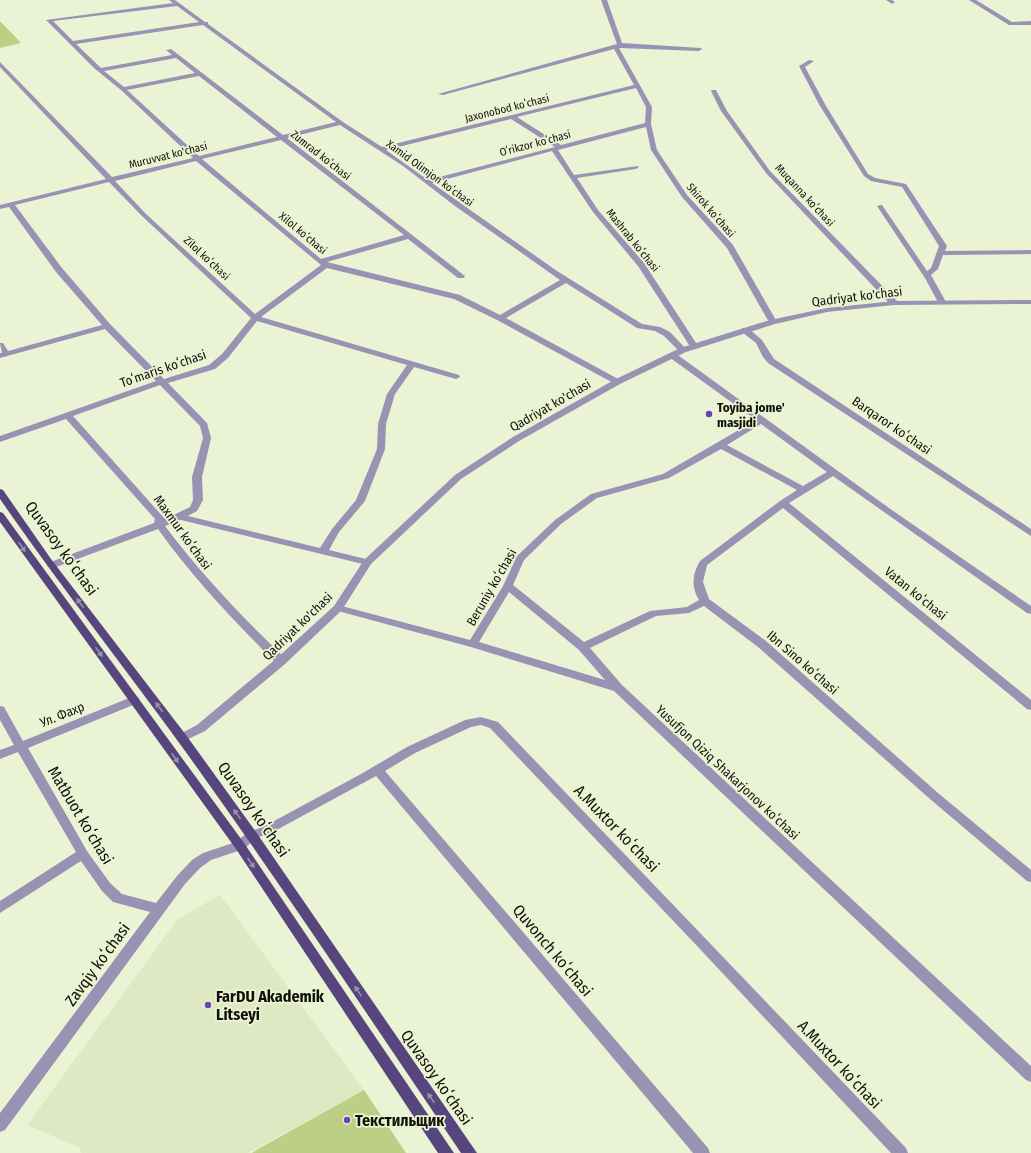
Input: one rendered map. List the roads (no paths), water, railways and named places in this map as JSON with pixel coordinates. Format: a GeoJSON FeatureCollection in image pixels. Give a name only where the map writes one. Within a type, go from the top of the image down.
{"type":"FeatureCollection","features":[{"type":"Feature","properties":{"kind":"main road","name":"Quvasoy koʻchasi"},"geometry":{"type":"LineString","coordinates":[[0,492],[50,563],[182,738],[252,835],[404,1059],[470,1153]]}},
{"type":"Feature","properties":{"kind":"main road"},"geometry":{"type":"LineString","coordinates":[[0,515],[240,846],[447,1153]]}},
{"type":"Feature","properties":{"kind":"street","name":"Shirok koʻchasi"},"geometry":{"type":"LineString","coordinates":[[604,0],[618,46],[649,107],[648,124],[654,150],[661,163],[684,196],[730,247],[773,322]]}},
{"type":"Feature","properties":{"kind":"street"},"geometry":{"type":"LineString","coordinates":[[972,0],[1011,24],[1031,23]]}},
{"type":"Feature","properties":{"kind":"street","name":"Xilol koʻchasi"},"geometry":{"type":"LineString","coordinates":[[175,2],[49,20],[100,70],[123,89],[197,158],[323,264],[457,297],[500,318],[617,382]]}},
{"type":"Feature","properties":{"kind":"street","name":"Xamid Olimjon koʻchasi"},"geometry":{"type":"LineString","coordinates":[[175,2],[206,23],[341,123],[381,149],[566,280],[640,326],[657,329],[667,334],[683,350]]}},
{"type":"Feature","properties":{"kind":"street"},"geometry":{"type":"LineString","coordinates":[[72,43],[206,23]]}},
{"type":"Feature","properties":{"kind":"street"},"geometry":{"type":"LineString","coordinates":[[441,94],[618,46],[699,49]]}},
{"type":"Feature","properties":{"kind":"street","name":"Zumrad koʻchasi"},"geometry":{"type":"LineString","coordinates":[[169,50],[461,276]]}},
{"type":"Feature","properties":{"kind":"street"},"geometry":{"type":"LineString","coordinates":[[100,70],[177,56]]}},
{"type":"Feature","properties":{"kind":"street"},"geometry":{"type":"LineString","coordinates":[[811,61],[809,64],[802,66],[823,106],[866,175],[873,180],[904,185],[943,246],[942,253],[934,269],[927,275],[928,277]]}},
{"type":"Feature","properties":{"kind":"street","name":"Zilol koʻchasi"},"geometry":{"type":"LineString","coordinates":[[0,64],[144,215],[255,318],[411,365],[456,376]]}},
{"type":"Feature","properties":{"kind":"street"},"geometry":{"type":"LineString","coordinates":[[123,89],[200,74]]}},
{"type":"Feature","properties":{"kind":"street","name":"Jaxonobod koʻchasi"},"geometry":{"type":"LineString","coordinates":[[381,149],[638,86]]}},
{"type":"Feature","properties":{"kind":"street","name":"Muqanna koʻchasi"},"geometry":{"type":"LineString","coordinates":[[714,91],[724,111],[768,172],[894,303]]}},
{"type":"Feature","properties":{"kind":"street"},"geometry":{"type":"LineString","coordinates":[[512,117],[557,148]]}},
{"type":"Feature","properties":{"kind":"street","name":"Muruvvat ko'chasi"},"geometry":{"type":"LineString","coordinates":[[0,207],[341,123]]}},
{"type":"Feature","properties":{"kind":"street","name":"Oʻrikzor koʻchasi"},"geometry":{"type":"LineString","coordinates":[[427,182],[648,124]]}},
{"type":"Feature","properties":{"kind":"street","name":"Mashrab koʻchasi"},"geometry":{"type":"LineString","coordinates":[[557,148],[573,178],[595,211],[641,265],[694,346]]}},
{"type":"Feature","properties":{"kind":"street"},"geometry":{"type":"LineString","coordinates":[[573,178],[636,167]]}},
{"type":"Feature","properties":{"kind":"street"},"geometry":{"type":"LineString","coordinates":[[10,204],[59,270],[108,326],[204,425],[208,438],[197,477],[198,500],[194,509],[180,517],[50,563]]}},
{"type":"Feature","properties":{"kind":"street"},"geometry":{"type":"LineString","coordinates":[[880,206],[928,277],[942,302]]}},
{"type":"Feature","properties":{"kind":"street"},"geometry":{"type":"LineString","coordinates":[[323,264],[409,236]]}},
{"type":"Feature","properties":{"kind":"street"},"geometry":{"type":"LineString","coordinates":[[942,253],[1031,252]]}},
{"type":"Feature","properties":{"kind":"street","name":"Toʻmaris koʻchasi"},"geometry":{"type":"LineString","coordinates":[[0,438],[162,382],[212,367],[225,356],[255,318],[323,264]]}},
{"type":"Feature","properties":{"kind":"street"},"geometry":{"type":"LineString","coordinates":[[500,318],[566,280]]}},
{"type":"Feature","properties":{"kind":"street","name":"Qadriyat ko'chasi"},"geometry":{"type":"LineString","coordinates":[[182,738],[201,728],[281,662],[338,608],[368,562],[458,477],[516,439],[617,382],[694,346],[773,322],[827,310],[894,303],[1031,302]]}},
{"type":"Feature","properties":{"kind":"street"},"geometry":{"type":"LineString","coordinates":[[0,345],[3,356],[108,326]]}},
{"type":"Feature","properties":{"kind":"street","name":"Barqaror koʻchasi"},"geometry":{"type":"LineString","coordinates":[[745,330],[759,342],[767,357],[771,361],[1031,533]]}},
{"type":"Feature","properties":{"kind":"street"},"geometry":{"type":"LineString","coordinates":[[672,355],[833,472],[1031,611]]}},
{"type":"Feature","properties":{"kind":"street"},"geometry":{"type":"LineString","coordinates":[[323,551],[335,531],[360,501],[381,449],[382,424],[391,394],[411,365]]}},
{"type":"Feature","properties":{"kind":"street","name":"Maxmur koʻchasi"},"geometry":{"type":"LineString","coordinates":[[67,415],[160,519],[158,524],[182,557],[231,614],[281,662]]}},
{"type":"Feature","properties":{"kind":"street","name":"Beruniy koʻchasi"},"geometry":{"type":"LineString","coordinates":[[473,644],[508,586],[520,558],[558,522],[587,500],[604,493],[666,476],[721,445],[761,420]]}},
{"type":"Feature","properties":{"kind":"street"},"geometry":{"type":"LineString","coordinates":[[721,445],[803,490]]}},
{"type":"Feature","properties":{"kind":"street"},"geometry":{"type":"LineString","coordinates":[[583,647],[636,620],[654,613],[689,610],[704,601],[698,592],[698,577],[703,563],[783,503],[833,472]]}},
{"type":"Feature","properties":{"kind":"street","name":"Vatan koʻchasi"},"geometry":{"type":"LineString","coordinates":[[783,503],[1031,706]]}},
{"type":"Feature","properties":{"kind":"street"},"geometry":{"type":"LineString","coordinates":[[180,517],[368,562]]}},
{"type":"Feature","properties":{"kind":"street"},"geometry":{"type":"LineString","coordinates":[[508,586],[583,647],[618,688]]}},
{"type":"Feature","properties":{"kind":"street","name":"Ibn Sino koʻchasi"},"geometry":{"type":"LineString","coordinates":[[704,601],[762,644],[934,796],[1031,877]]}},
{"type":"Feature","properties":{"kind":"street","name":"Yusufjon Qiziq Shakarjonov koʻchasi"},"geometry":{"type":"LineString","coordinates":[[338,608],[473,644],[618,688],[1031,1075]]}},
{"type":"Feature","properties":{"kind":"street","name":"Ул. Фахр"},"geometry":{"type":"LineString","coordinates":[[0,755],[134,700]]}},
{"type":"Feature","properties":{"kind":"street","name":"Matbuot koʻchasi"},"geometry":{"type":"LineString","coordinates":[[0,710],[22,745],[53,804],[83,854],[112,894],[125,901],[158,909]]}},
{"type":"Feature","properties":{"kind":"street","name":"A.Muxtor koʻchasi"},"geometry":{"type":"LineString","coordinates":[[240,846],[252,835],[281,822],[365,778],[377,769],[411,750],[469,723],[481,721],[494,725],[704,944],[901,1153]]}},
{"type":"Feature","properties":{"kind":"street","name":"Quvonch koʻchasi"},"geometry":{"type":"LineString","coordinates":[[377,769],[703,1153]]}},
{"type":"Feature","properties":{"kind":"street","name":"Zavqiy koʻchasi"},"geometry":{"type":"LineString","coordinates":[[0,1125],[158,909],[196,864],[215,852],[240,846]]}},
{"type":"Feature","properties":{"kind":"street"},"geometry":{"type":"LineString","coordinates":[[0,908],[83,854]]}},
{"type":"Feature","properties":{"kind":"place","name":"Toyiba jome' masjidi"},"geometry":{"type":"Point","coordinates":[709,414]}},
{"type":"Feature","properties":{"kind":"place","name":"FarDU Akademik Litseyi"},"geometry":{"type":"Point","coordinates":[208,1005]}},
{"type":"Feature","properties":{"kind":"place","name":"Текстильщик"},"geometry":{"type":"Point","coordinates":[347,1120]}}]}
